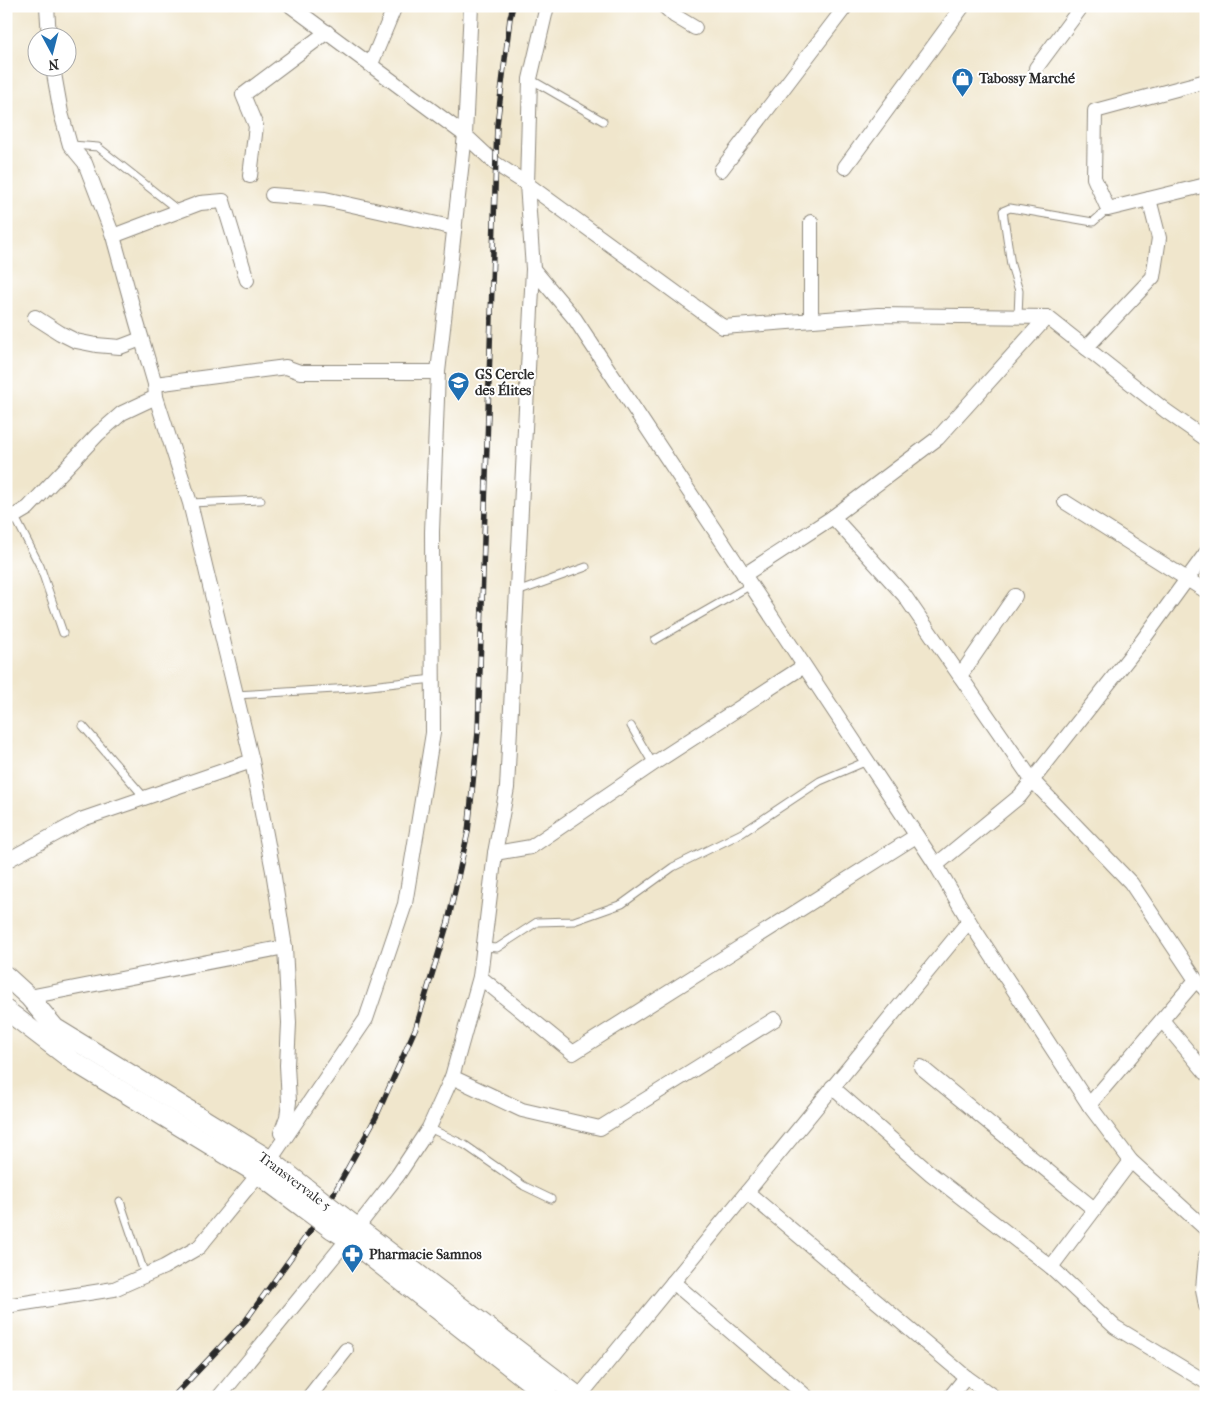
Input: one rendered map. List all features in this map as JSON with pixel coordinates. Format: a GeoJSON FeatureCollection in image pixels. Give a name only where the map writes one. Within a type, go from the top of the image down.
{"type":"FeatureCollection","features":[{"type":"Feature","properties":{"kind":"main road","name":"Transvervale 5"},"geometry":{"type":"LineString","coordinates":[[6,976],[29,997],[55,1028],[264,1167],[579,1397]]}},
{"type":"Feature","properties":{"kind":"main road","name":"Transvervale 5"},"geometry":{"type":"LineString","coordinates":[[6,1010],[73,1060],[264,1167]]}},
{"type":"Feature","properties":{"kind":"main road","name":"Transvervale 5"},"geometry":{"type":"LineString","coordinates":[[345,1228],[549,1397]]}},
{"type":"Feature","properties":{"kind":"street"},"geometry":{"type":"LineString","coordinates":[[46,6],[47,28]]}},
{"type":"Feature","properties":{"kind":"street"},"geometry":{"type":"LineString","coordinates":[[291,6],[465,135],[496,164],[527,184],[723,327],[878,314],[1047,317],[1206,439]]}},
{"type":"Feature","properties":{"kind":"street"},"geometry":{"type":"LineString","coordinates":[[371,64],[395,6]]}},
{"type":"Feature","properties":{"kind":"street"},"geometry":{"type":"LineString","coordinates":[[6,1306],[114,1289],[164,1268],[199,1247],[264,1167],[366,1019],[405,904],[433,733],[432,532],[438,372],[465,135],[471,6]]}},
{"type":"Feature","properties":{"kind":"street"},"geometry":{"type":"LineString","coordinates":[[219,1397],[345,1228],[398,1175],[429,1128],[452,1076],[480,977],[495,853],[507,788],[533,269],[527,184],[530,79],[547,6]]}},
{"type":"Feature","properties":{"kind":"street"},"geometry":{"type":"LineString","coordinates":[[664,6],[675,16],[695,28]]}},
{"type":"Feature","properties":{"kind":"street"},"geometry":{"type":"LineString","coordinates":[[720,170],[846,6]]}},
{"type":"Feature","properties":{"kind":"street"},"geometry":{"type":"LineString","coordinates":[[845,167],[963,6]]}},
{"type":"Feature","properties":{"kind":"street"},"geometry":{"type":"LineString","coordinates":[[1036,68],[1082,6]]}},
{"type":"Feature","properties":{"kind":"street"},"geometry":{"type":"LineString","coordinates":[[250,176],[256,126],[243,95],[327,32]]}},
{"type":"Feature","properties":{"kind":"street"},"geometry":{"type":"LineString","coordinates":[[55,78],[61,113],[70,145],[85,163],[113,236],[155,390],[190,503],[252,761],[285,947],[289,1023],[287,1066],[289,1102],[287,1117],[264,1167]]}},
{"type":"Feature","properties":{"kind":"street"},"geometry":{"type":"LineString","coordinates":[[1206,81],[1096,111],[1094,178],[1108,209],[1206,184]]}},
{"type":"Feature","properties":{"kind":"street"},"geometry":{"type":"LineString","coordinates":[[272,195],[325,199],[454,228]]}},
{"type":"Feature","properties":{"kind":"street"},"geometry":{"type":"LineString","coordinates":[[1086,348],[1153,276],[1159,238],[1149,199]]}},
{"type":"Feature","properties":{"kind":"street"},"geometry":{"type":"LineString","coordinates":[[113,236],[200,203],[224,201],[247,280]]}},
{"type":"Feature","properties":{"kind":"street"},"geometry":{"type":"LineString","coordinates":[[811,222],[811,320]]}},
{"type":"Feature","properties":{"kind":"street"},"geometry":{"type":"LineString","coordinates":[[533,269],[576,319],[936,865],[969,921],[1089,1105],[1131,1161],[1206,1229]]}},
{"type":"Feature","properties":{"kind":"street"},"geometry":{"type":"LineString","coordinates":[[35,317],[76,341],[120,347],[142,339]]}},
{"type":"Feature","properties":{"kind":"street"},"geometry":{"type":"LineString","coordinates":[[748,580],[938,438],[1047,317]]}},
{"type":"Feature","properties":{"kind":"street"},"geometry":{"type":"LineString","coordinates":[[11,519],[28,508],[104,428],[155,390],[286,367],[300,372],[438,372]]}},
{"type":"Feature","properties":{"kind":"street"},"geometry":{"type":"LineString","coordinates":[[1065,502],[1206,591]]}},
{"type":"Feature","properties":{"kind":"street"},"geometry":{"type":"LineString","coordinates":[[832,517],[904,595],[1032,780],[1131,883],[1201,985],[1162,1020],[1089,1105]]}},
{"type":"Feature","properties":{"kind":"street"},"geometry":{"type":"LineString","coordinates":[[936,865],[1020,796],[1142,641],[1206,553]]}},
{"type":"Feature","properties":{"kind":"street"},"geometry":{"type":"LineString","coordinates":[[960,676],[1015,596]]}},
{"type":"Feature","properties":{"kind":"street"},"geometry":{"type":"LineString","coordinates":[[495,853],[531,847],[653,764],[804,666]]}},
{"type":"Feature","properties":{"kind":"street"},"geometry":{"type":"LineString","coordinates":[[6,861],[83,819],[252,761]]}},
{"type":"Feature","properties":{"kind":"street"},"geometry":{"type":"LineString","coordinates":[[480,977],[573,1053],[916,836]]}},
{"type":"Feature","properties":{"kind":"street"},"geometry":{"type":"LineString","coordinates":[[579,1397],[969,921]]}},
{"type":"Feature","properties":{"kind":"street"},"geometry":{"type":"LineString","coordinates":[[29,997],[285,947]]}},
{"type":"Feature","properties":{"kind":"street"},"geometry":{"type":"LineString","coordinates":[[452,1076],[522,1110],[600,1128],[775,1018]]}},
{"type":"Feature","properties":{"kind":"street"},"geometry":{"type":"LineString","coordinates":[[1162,1020],[1206,1073]]}},
{"type":"Feature","properties":{"kind":"street"},"geometry":{"type":"LineString","coordinates":[[921,1066],[1094,1209]]}},
{"type":"Feature","properties":{"kind":"street"},"geometry":{"type":"LineString","coordinates":[[832,1087],[931,1174],[1051,1267],[1115,1327],[1206,1382]]}},
{"type":"Feature","properties":{"kind":"street"},"geometry":{"type":"LineString","coordinates":[[1051,1267],[1131,1161]]}},
{"type":"Feature","properties":{"kind":"street"},"geometry":{"type":"LineString","coordinates":[[747,1192],[966,1377],[994,1397]]}},
{"type":"Feature","properties":{"kind":"street"},"geometry":{"type":"LineString","coordinates":[[1206,1256],[1203,1289],[1206,1306]]}},
{"type":"Feature","properties":{"kind":"street"},"geometry":{"type":"LineString","coordinates":[[673,1282],[806,1397]]}},
{"type":"Feature","properties":{"kind":"street"},"geometry":{"type":"LineString","coordinates":[[309,1397],[346,1350]]}},
{"type":"Feature","properties":{"kind":"street"},"geometry":{"type":"LineString","coordinates":[[950,1397],[966,1377]]}},
{"type":"Feature","properties":{"kind":"lane"},"geometry":{"type":"LineString","coordinates":[[530,79],[603,122]]}},
{"type":"Feature","properties":{"kind":"lane"},"geometry":{"type":"LineString","coordinates":[[70,145],[98,147],[179,211]]}},
{"type":"Feature","properties":{"kind":"lane"},"geometry":{"type":"LineString","coordinates":[[1018,317],[1019,291],[1011,265],[1003,211],[1010,208],[1093,222],[1108,209]]}},
{"type":"Feature","properties":{"kind":"lane"},"geometry":{"type":"LineString","coordinates":[[190,503],[261,500]]}},
{"type":"Feature","properties":{"kind":"lane"},"geometry":{"type":"LineString","coordinates":[[11,519],[40,566],[63,633]]}},
{"type":"Feature","properties":{"kind":"lane"},"geometry":{"type":"LineString","coordinates":[[517,592],[586,567]]}},
{"type":"Feature","properties":{"kind":"lane"},"geometry":{"type":"LineString","coordinates":[[655,640],[748,580]]}},
{"type":"Feature","properties":{"kind":"lane"},"geometry":{"type":"LineString","coordinates":[[235,694],[352,688],[433,679]]}},
{"type":"Feature","properties":{"kind":"lane"},"geometry":{"type":"LineString","coordinates":[[83,726],[145,798]]}},
{"type":"Feature","properties":{"kind":"lane"},"geometry":{"type":"LineString","coordinates":[[631,726],[653,764]]}},
{"type":"Feature","properties":{"kind":"lane"},"geometry":{"type":"LineString","coordinates":[[484,947],[497,948],[537,922],[574,921],[622,904],[673,867],[742,833],[820,781],[867,761]]}},
{"type":"Feature","properties":{"kind":"lane"},"geometry":{"type":"LineString","coordinates":[[429,1128],[465,1145],[524,1186],[551,1199]]}},
{"type":"Feature","properties":{"kind":"lane"},"geometry":{"type":"LineString","coordinates":[[120,1201],[145,1275]]}},
{"type":"Feature","properties":{"kind":"railway"},"geometry":{"type":"LineString","coordinates":[[173,1397],[246,1320],[323,1213],[376,1117],[416,1027],[448,922],[468,832],[478,732],[497,125],[513,6]]}},
{"type":"Feature","properties":{"kind":"place","name":"Tabossy Marché"},"geometry":{"type":"Point","coordinates":[963,97]}},
{"type":"Feature","properties":{"kind":"place","name":"GS Cercle des Élites"},"geometry":{"type":"Point","coordinates":[459,401]}},
{"type":"Feature","properties":{"kind":"place","name":"Pharmacie Samnos"},"geometry":{"type":"Point","coordinates":[353,1273]}}]}
